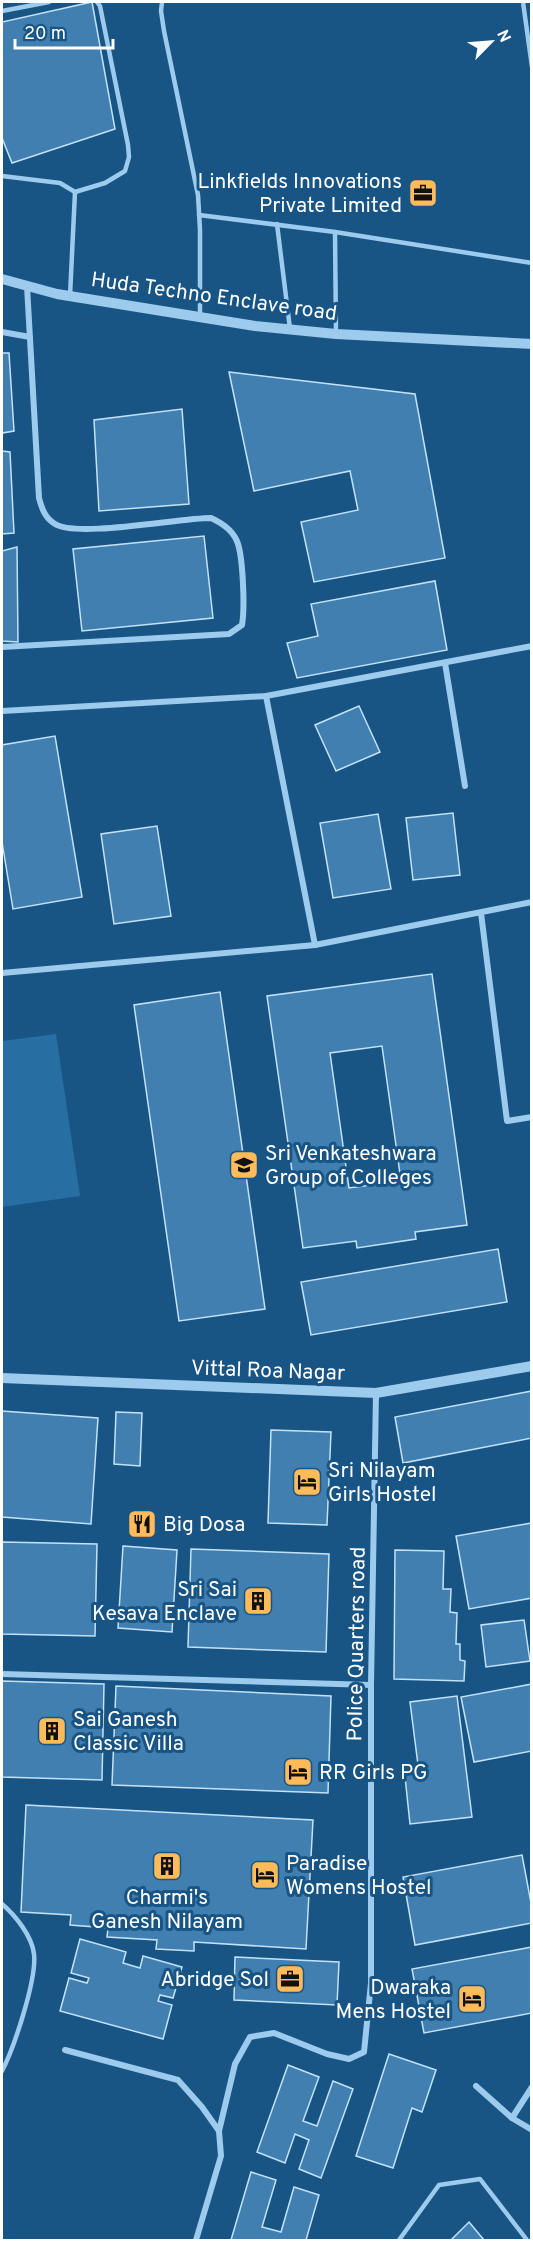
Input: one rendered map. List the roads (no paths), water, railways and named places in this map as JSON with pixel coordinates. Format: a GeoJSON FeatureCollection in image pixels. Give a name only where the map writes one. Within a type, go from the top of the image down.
{"type":"FeatureCollection","features":[{"type":"Feature","properties":{"kind":"street","name":"Huda Techno Enclave road"},"geometry":{"type":"LineString","coordinates":[[2,279],[70,296],[290,329],[531,344]]}},
{"type":"Feature","properties":{"kind":"street"},"geometry":{"type":"LineString","coordinates":[[2,647],[229,634],[242,625],[244,611],[238,542],[225,525],[211,518],[80,531],[57,526],[44,515],[39,498],[27,286]]}},
{"type":"Feature","properties":{"kind":"street"},"geometry":{"type":"LineString","coordinates":[[2,332],[30,337]]}},
{"type":"Feature","properties":{"kind":"street"},"geometry":{"type":"LineString","coordinates":[[2,711],[266,696],[531,646]]}},
{"type":"Feature","properties":{"kind":"street"},"geometry":{"type":"LineString","coordinates":[[445,663],[465,786]]}},
{"type":"Feature","properties":{"kind":"street"},"geometry":{"type":"LineString","coordinates":[[266,696],[315,945]]}},
{"type":"Feature","properties":{"kind":"street"},"geometry":{"type":"LineString","coordinates":[[2,973],[315,945],[531,902]]}},
{"type":"Feature","properties":{"kind":"street"},"geometry":{"type":"LineString","coordinates":[[481,913],[507,1121],[531,1117]]}},
{"type":"Feature","properties":{"kind":"street","name":"Vittal Roa Nagar"},"geometry":{"type":"LineString","coordinates":[[2,1378],[376,1393],[531,1366]]}},
{"type":"Feature","properties":{"kind":"street","name":"Police Quarters road"},"geometry":{"type":"LineString","coordinates":[[219,2131],[235,2064],[250,2037],[274,2033],[327,2054],[349,2059],[364,2052],[371,1983],[371,1685],[376,1393]]}},
{"type":"Feature","properties":{"kind":"street"},"geometry":{"type":"LineString","coordinates":[[2,1674],[371,1685]]}},
{"type":"Feature","properties":{"kind":"street"},"geometry":{"type":"LineString","coordinates":[[65,2050],[178,2080],[219,2131],[221,2156],[196,2241]]}},
{"type":"Feature","properties":{"kind":"street"},"geometry":{"type":"LineString","coordinates":[[476,2086],[513,2118],[531,2130]]}},
{"type":"Feature","properties":{"kind":"street"},"geometry":{"type":"LineString","coordinates":[[513,2118],[531,2086]]}},
{"type":"Feature","properties":{"kind":"lane"},"geometry":{"type":"LineString","coordinates":[[2,10],[49,2]]}},
{"type":"Feature","properties":{"kind":"lane"},"geometry":{"type":"LineString","coordinates":[[2,177],[60,183],[75,192],[105,183],[125,171],[129,157],[122,110],[98,2]]}},
{"type":"Feature","properties":{"kind":"lane"},"geometry":{"type":"LineString","coordinates":[[162,2],[164,31],[198,195],[200,317]]}},
{"type":"Feature","properties":{"kind":"lane"},"geometry":{"type":"LineString","coordinates":[[523,2],[531,66]]}},
{"type":"Feature","properties":{"kind":"lane"},"geometry":{"type":"LineString","coordinates":[[70,296],[75,192]]}},
{"type":"Feature","properties":{"kind":"lane"},"geometry":{"type":"LineString","coordinates":[[199,215],[335,232],[531,263]]}},
{"type":"Feature","properties":{"kind":"lane"},"geometry":{"type":"LineString","coordinates":[[277,224],[290,329]]}},
{"type":"Feature","properties":{"kind":"lane"},"geometry":{"type":"LineString","coordinates":[[335,232],[336,333]]}},
{"type":"Feature","properties":{"kind":"lane"},"geometry":{"type":"LineString","coordinates":[[2,1904],[10,1911],[31,1941],[34,1955],[33,1973],[20,2025],[2,2071]]}},
{"type":"Feature","properties":{"kind":"lane"},"geometry":{"type":"LineString","coordinates":[[399,2241],[439,2185],[480,2180],[527,2241]]}},
{"type":"Feature","properties":{"kind":"place","name":"Linkfields Innovations Private Limited"},"geometry":{"type":"Point","coordinates":[423,193]}},
{"type":"Feature","properties":{"kind":"place","name":"Sri Venkateshwara Group of Colleges"},"geometry":{"type":"Point","coordinates":[244,1165]}},
{"type":"Feature","properties":{"kind":"place","name":"Sri Nilayam Girls Hostel"},"geometry":{"type":"Point","coordinates":[307,1482]}},
{"type":"Feature","properties":{"kind":"place","name":"Big Dosa"},"geometry":{"type":"Point","coordinates":[142,1524]}},
{"type":"Feature","properties":{"kind":"place","name":"Sri Sai Kesava Enclave"},"geometry":{"type":"Point","coordinates":[258,1601]}},
{"type":"Feature","properties":{"kind":"place","name":"Sai Ganesh Classic Villa"},"geometry":{"type":"Point","coordinates":[52,1731]}},
{"type":"Feature","properties":{"kind":"place","name":"RR Girls PG"},"geometry":{"type":"Point","coordinates":[298,1772]}},
{"type":"Feature","properties":{"kind":"place","name":"Charmi's Ganesh Nilayam"},"geometry":{"type":"Point","coordinates":[167,1866]}},
{"type":"Feature","properties":{"kind":"place","name":"Paradise Womens Hostel"},"geometry":{"type":"Point","coordinates":[265,1875]}},
{"type":"Feature","properties":{"kind":"place","name":"Abridge Sol"},"geometry":{"type":"Point","coordinates":[290,1979]}},
{"type":"Feature","properties":{"kind":"place","name":"Dwaraka Mens Hostel"},"geometry":{"type":"Point","coordinates":[472,1999]}}]}
